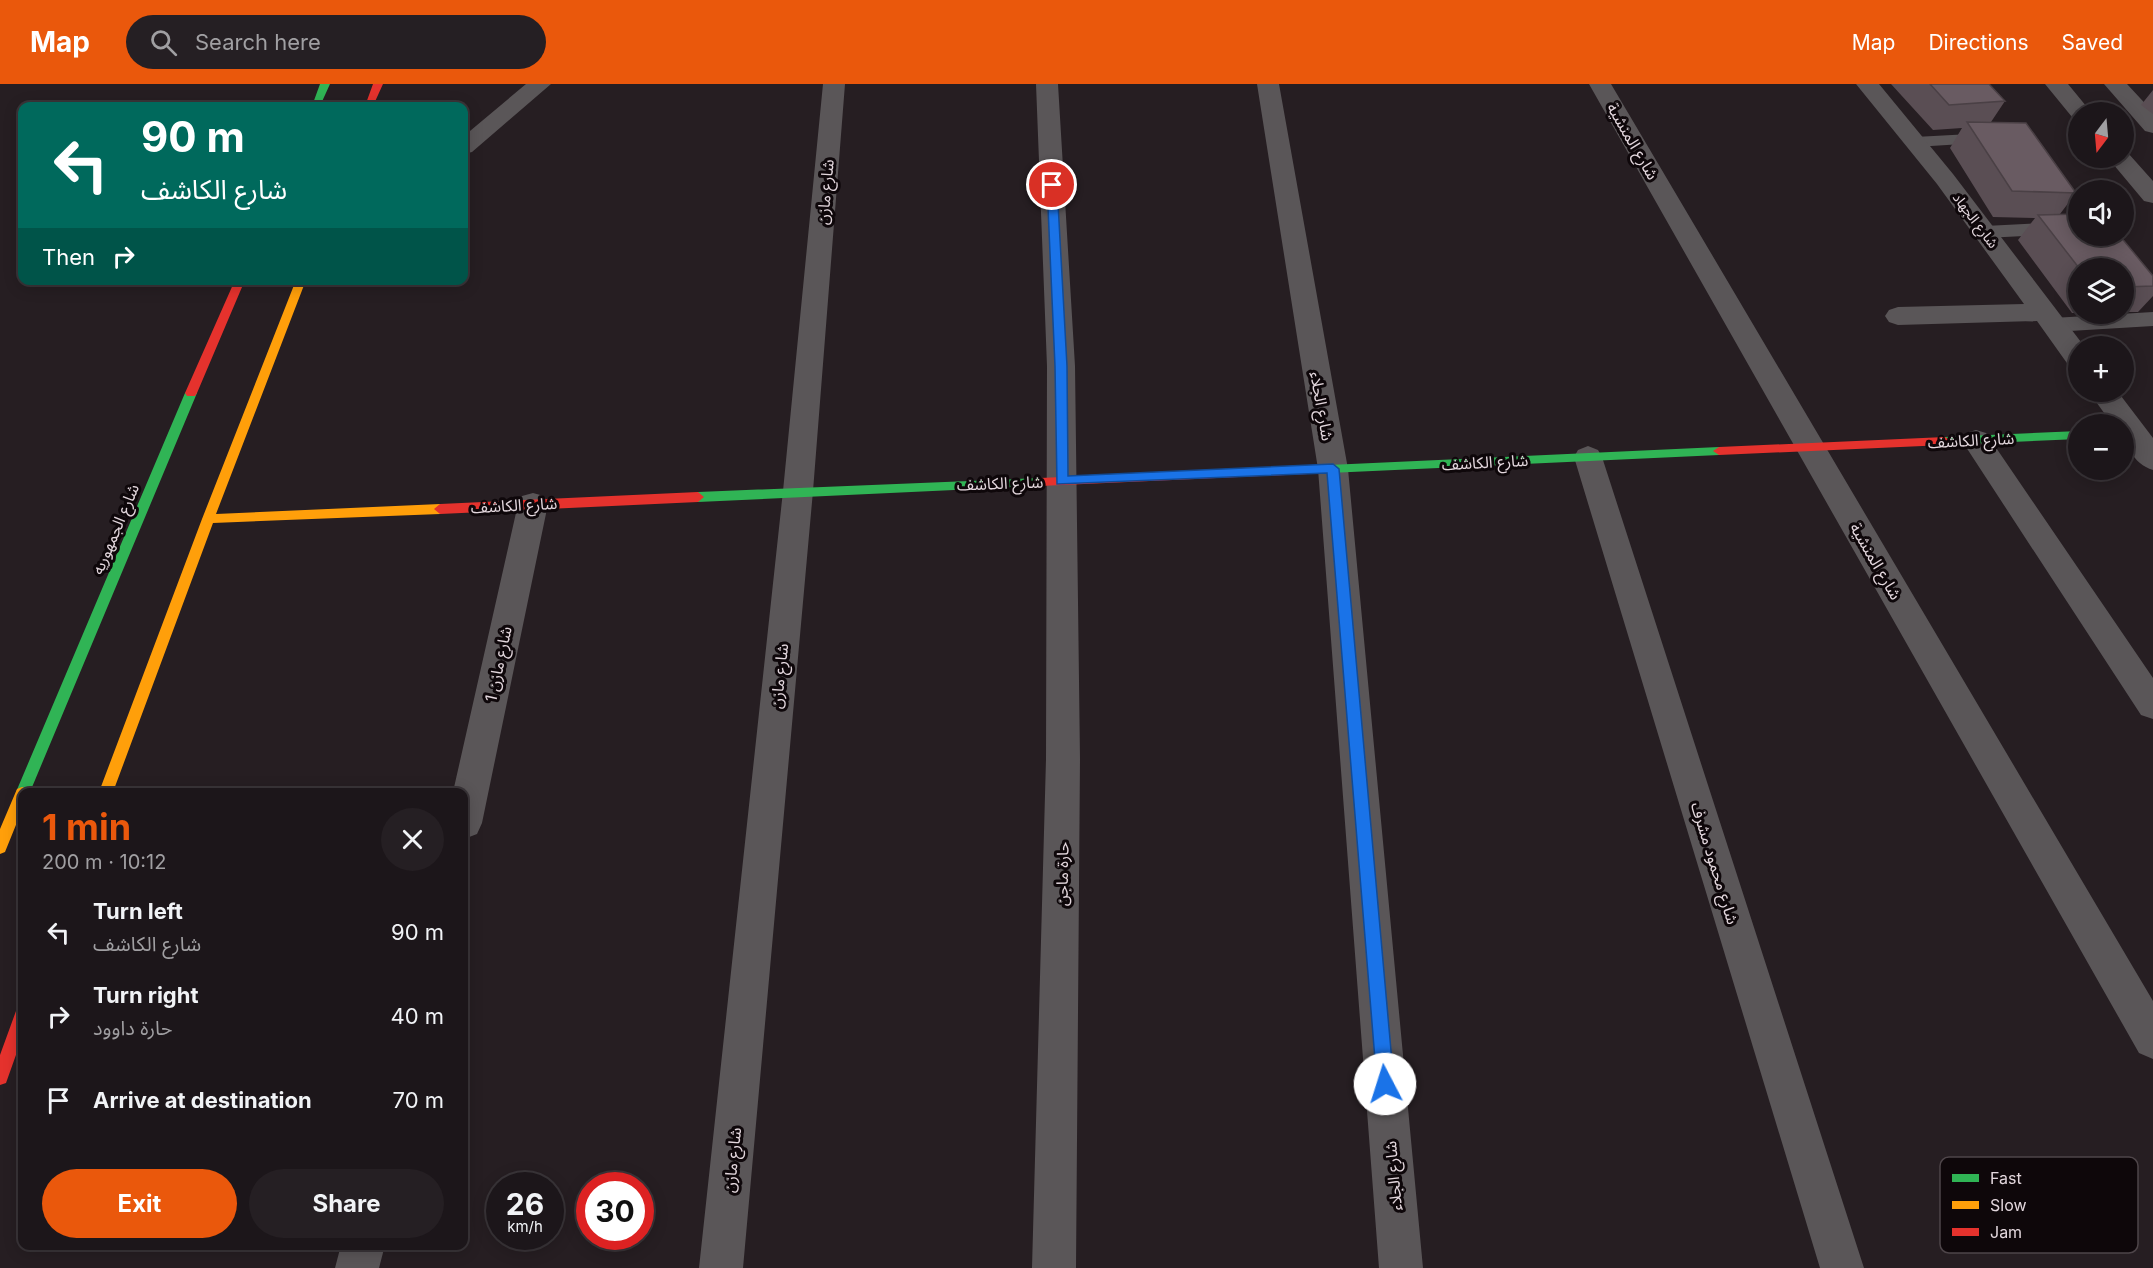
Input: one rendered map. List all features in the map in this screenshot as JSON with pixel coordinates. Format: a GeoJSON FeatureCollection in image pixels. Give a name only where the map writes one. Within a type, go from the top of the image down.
{"type":"FeatureCollection","features":[{"type":"Feature","properties":{"kind":"street"},"geometry":{"type":"LineString","coordinates":[[318,102],[326,84]]}},
{"type":"Feature","properties":{"kind":"street"},"geometry":{"type":"LineString","coordinates":[[371,102],[378,84]]}},
{"type":"Feature","properties":{"kind":"street"},"geometry":{"type":"LineString","coordinates":[[468,141],[540,84]]}},
{"type":"Feature","properties":{"kind":"street","name":"شارع مازن"},"geometry":{"type":"LineString","coordinates":[[721,1268],[798,491],[834,84]]}},
{"type":"Feature","properties":{"kind":"street","name":"حارة ماجن"},"geometry":{"type":"LineString","coordinates":[[1047,84],[1061,366],[1062,481],[1063,759],[1054,1268]]}},
{"type":"Feature","properties":{"kind":"street","name":"شارع المنشية"},"geometry":{"type":"LineString","coordinates":[[1600,84],[2153,1039]]}},
{"type":"Feature","properties":{"kind":"street","name":"شارع الجهاد"},"geometry":{"type":"LineString","coordinates":[[1868,84],[1985,232],[2068,344]]}},
{"type":"Feature","properties":{"kind":"street"},"geometry":{"type":"LineString","coordinates":[[2056,84],[2071,102]]}},
{"type":"Feature","properties":{"kind":"street","name":"شارع الجلاء"},"geometry":{"type":"LineString","coordinates":[[1276,85],[1333,469],[1401,1268]]}},
{"type":"Feature","properties":{"kind":"street"},"geometry":{"type":"LineString","coordinates":[[2121,91],[2153,94]]}},
{"type":"Feature","properties":{"kind":"street"},"geometry":{"type":"LineString","coordinates":[[2121,91],[2153,126]]}},
{"type":"Feature","properties":{"kind":"street"},"geometry":{"type":"LineString","coordinates":[[2129,168],[2153,196]]}},
{"type":"Feature","properties":{"kind":"street","name":"شارع الجمهوريه"},"geometry":{"type":"LineString","coordinates":[[25,788],[139,513],[238,285]]}},
{"type":"Feature","properties":{"kind":"street"},"geometry":{"type":"LineString","coordinates":[[107,788],[208,519],[301,285]]}},
{"type":"Feature","properties":{"kind":"street"},"geometry":{"type":"LineString","coordinates":[[1898,316],[2048,318]]}},
{"type":"Feature","properties":{"kind":"street"},"geometry":{"type":"LineString","coordinates":[[2111,402],[2137,433],[2153,459]]}},
{"type":"Feature","properties":{"kind":"street","name":"شارع الكاشف"},"geometry":{"type":"LineString","coordinates":[[208,519],[2068,436]]}},
{"type":"Feature","properties":{"kind":"street"},"geometry":{"type":"LineString","coordinates":[[1976,440],[2153,705]]}},
{"type":"Feature","properties":{"kind":"street","name":"شارع محمود مشرف"},"geometry":{"type":"LineString","coordinates":[[1588,457],[1842,1268]]}},
{"type":"Feature","properties":{"kind":"street","name":"شارع مازن 1"},"geometry":{"type":"LineString","coordinates":[[468,805],[533,504]]}},
{"type":"Feature","properties":{"kind":"street","name":"شارع الجمهوريه"},"geometry":{"type":"LineString","coordinates":[[0,847],[18,804]]}},
{"type":"Feature","properties":{"kind":"street"},"geometry":{"type":"LineString","coordinates":[[0,1077],[18,1028]]}},
{"type":"Feature","properties":{"kind":"street"},"geometry":{"type":"LineString","coordinates":[[357,1268],[362,1250]]}},
{"type":"Feature","properties":{"kind":"lane"},"geometry":{"type":"LineString","coordinates":[[1915,142],[2004,137]]}},
{"type":"Feature","properties":{"kind":"lane"},"geometry":{"type":"LineString","coordinates":[[1985,232],[2068,228]]}},
{"type":"Feature","properties":{"kind":"lane"},"geometry":{"type":"LineString","coordinates":[[2048,318],[2153,319]]}},
{"type":"Feature","properties":{"kind":"building"},"geometry":{"type":"Polygon","coordinates":[[[1930,84],[1989,84],[2005,101],[1949,105],[1930,84]]]}},
{"type":"Feature","properties":{"kind":"building"},"geometry":{"type":"Polygon","coordinates":[[[1967,122],[2026,123],[2068,182],[2068,193],[2012,191],[1967,122]]]}},
{"type":"Feature","properties":{"kind":"building"},"geometry":{"type":"Polygon","coordinates":[[[2068,214],[2068,246],[2128,246],[2153,276],[2153,286],[2134,287],[2134,258],[2071,258],[2038,215],[2068,214]]]}},
{"type":"Feature","properties":{"kind":"traffic: fast"},"geometry":{"type":"LineString","coordinates":[[318,102],[325,84]]}},
{"type":"Feature","properties":{"kind":"traffic: fast"},"geometry":{"type":"LineString","coordinates":[[25,788],[191,393]]}},
{"type":"Feature","properties":{"kind":"traffic: fast"},"geometry":{"type":"LineString","coordinates":[[1945,441],[2068,435]]}},
{"type":"Feature","properties":{"kind":"traffic: fast"},"geometry":{"type":"LineString","coordinates":[[1329,469],[1719,451]]}},
{"type":"Feature","properties":{"kind":"traffic: fast"},"geometry":{"type":"LineString","coordinates":[[698,497],[1040,482]]}},
{"type":"Feature","properties":{"kind":"traffic: slow"},"geometry":{"type":"LineString","coordinates":[[107,788],[208,519],[299,285]]}},
{"type":"Feature","properties":{"kind":"traffic: slow"},"geometry":{"type":"LineString","coordinates":[[208,519],[440,509]]}},
{"type":"Feature","properties":{"kind":"traffic: slow"},"geometry":{"type":"LineString","coordinates":[[0,847],[18,803]]}},
{"type":"Feature","properties":{"kind":"traffic: jam"},"geometry":{"type":"LineString","coordinates":[[371,102],[378,84]]}},
{"type":"Feature","properties":{"kind":"traffic: jam"},"geometry":{"type":"LineString","coordinates":[[191,393],[238,285]]}},
{"type":"Feature","properties":{"kind":"traffic: jam"},"geometry":{"type":"LineString","coordinates":[[1719,451],[1945,441]]}},
{"type":"Feature","properties":{"kind":"traffic: jam"},"geometry":{"type":"LineString","coordinates":[[1040,482],[1329,469]]}},
{"type":"Feature","properties":{"kind":"traffic: jam"},"geometry":{"type":"LineString","coordinates":[[440,509],[698,497]]}},
{"type":"Feature","properties":{"kind":"traffic: jam"},"geometry":{"type":"LineString","coordinates":[[0,1077],[18,1028]]}},
{"type":"Feature","properties":{"kind":"route"},"geometry":{"type":"LineString","coordinates":[[1052,185],[1061,366],[1062,481],[1333,469],[1385,1084]]}}]}
